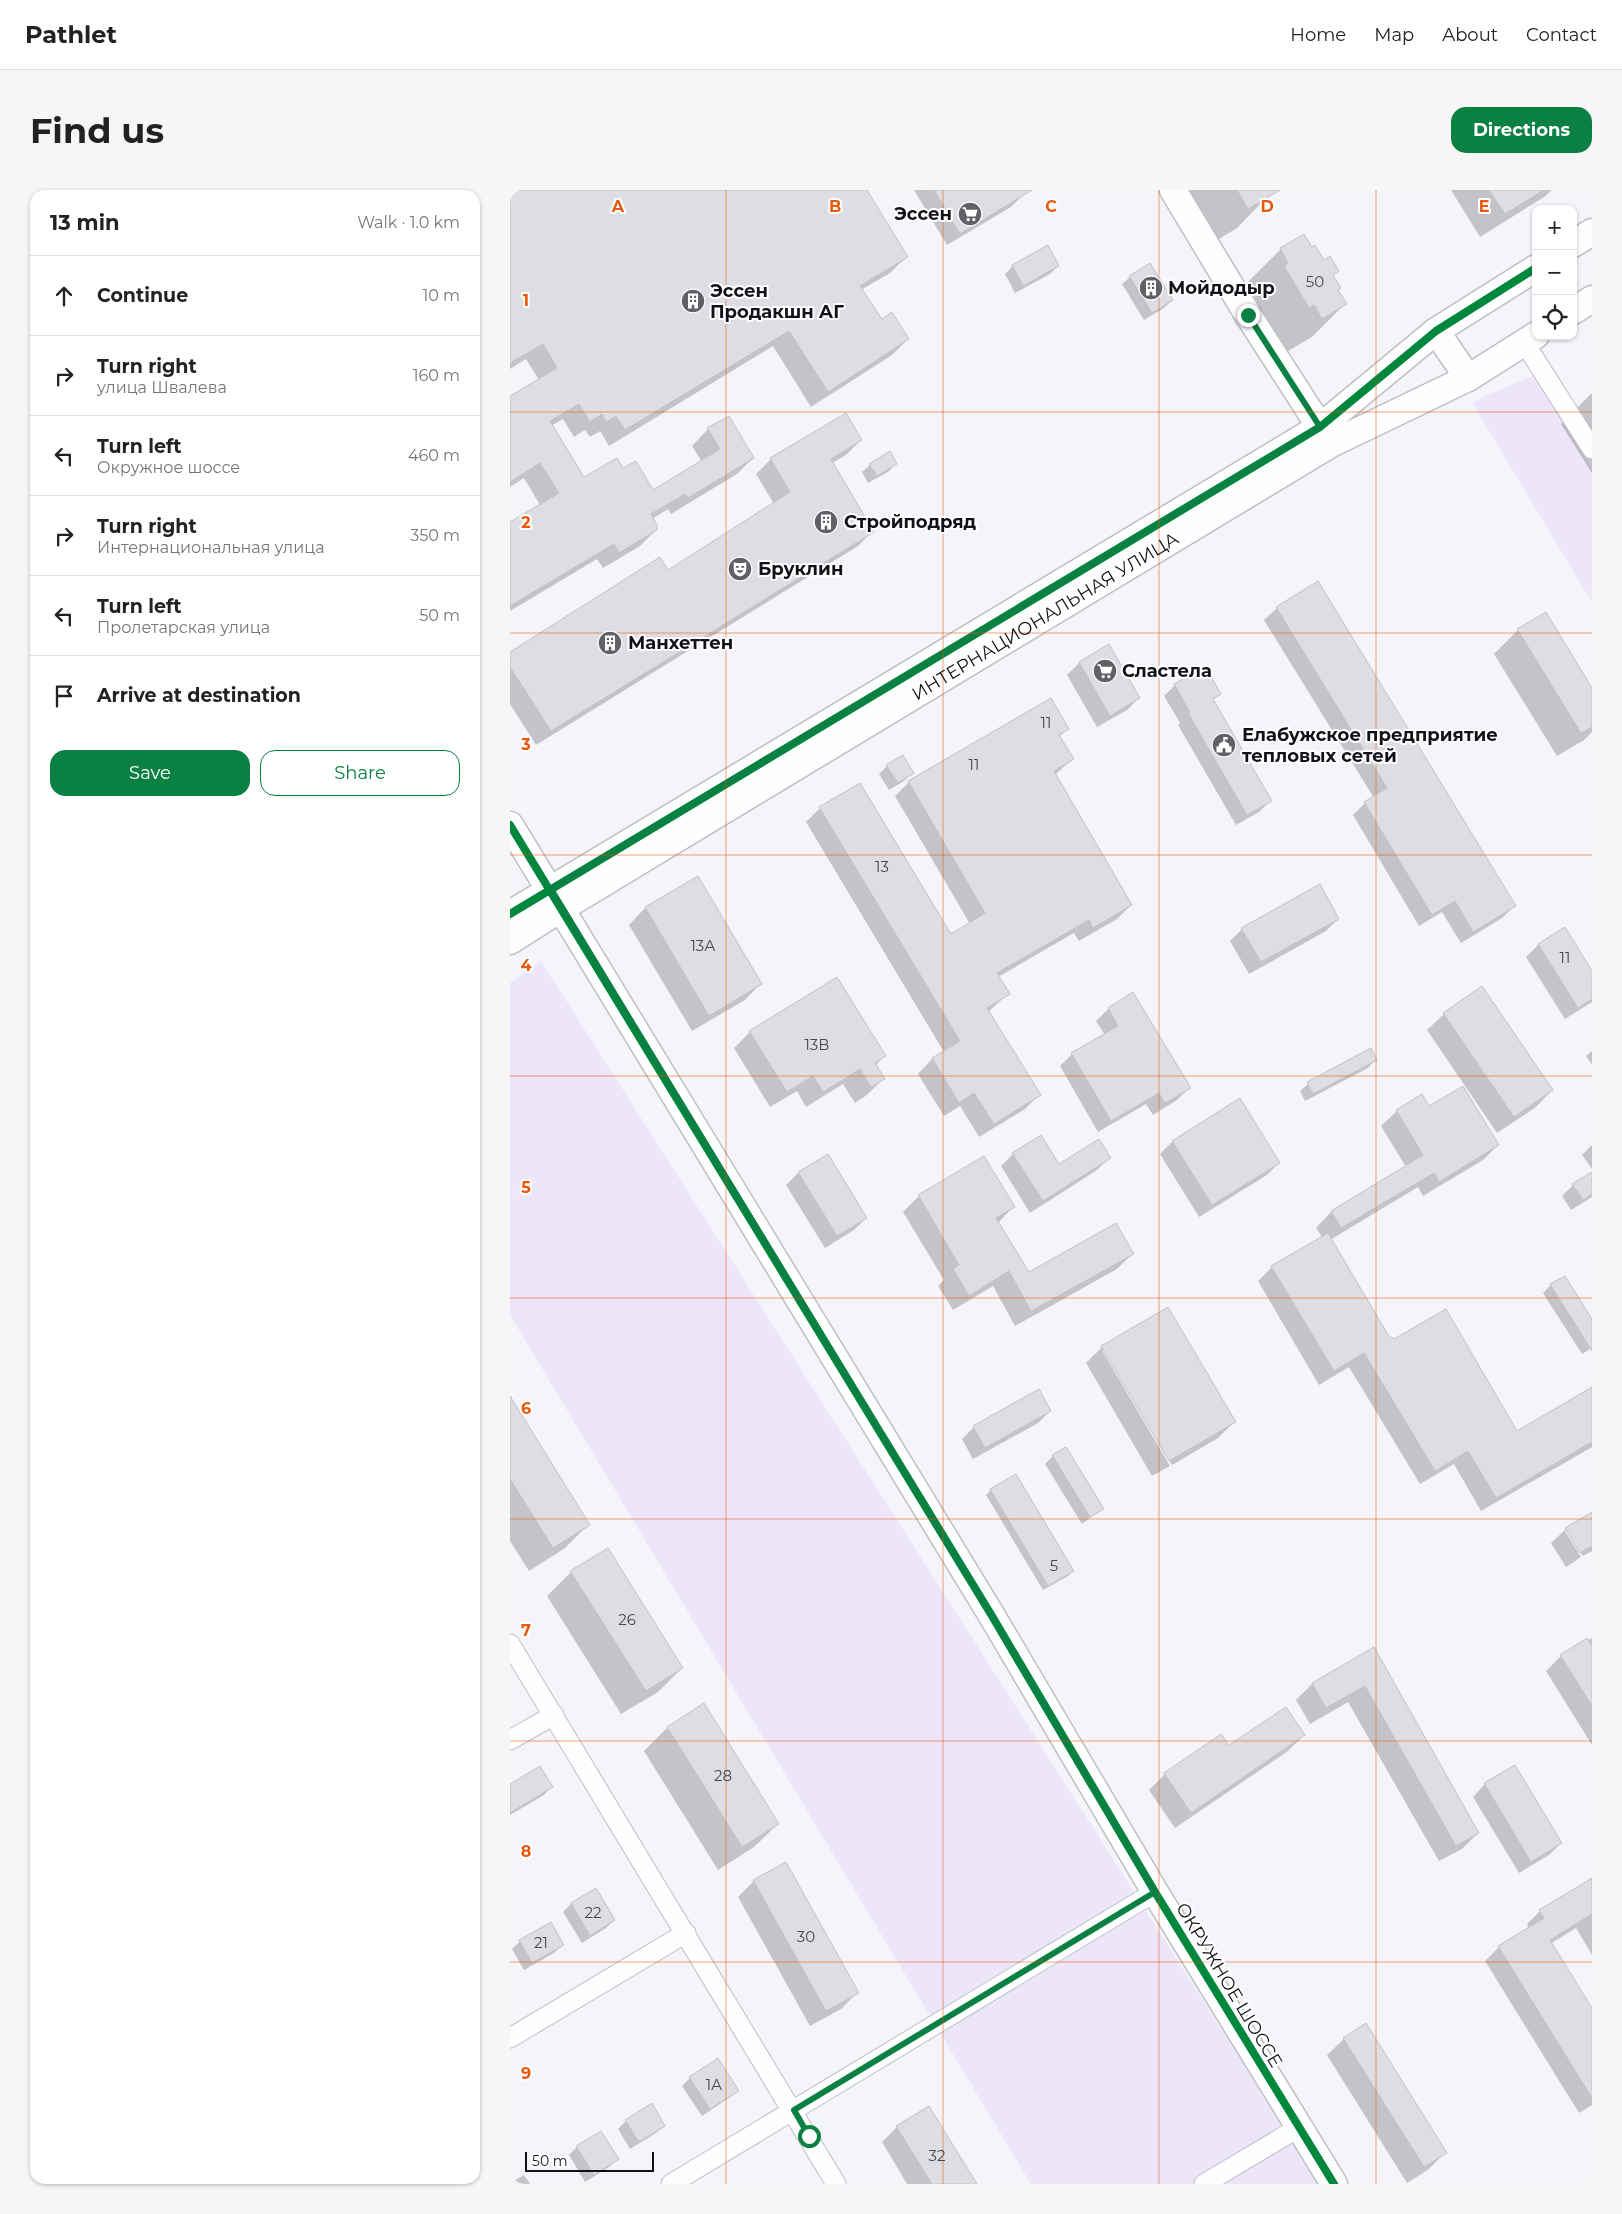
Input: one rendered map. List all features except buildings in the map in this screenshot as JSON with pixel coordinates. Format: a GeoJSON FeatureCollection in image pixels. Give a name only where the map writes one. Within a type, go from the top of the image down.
{"type":"FeatureCollection","features":[{"type":"Feature","properties":{"kind":"street"},"geometry":{"type":"LineString","coordinates":[[1173,190],[1248,315],[1325,435]]}},
{"type":"Feature","properties":{"kind":"street"},"geometry":{"type":"LineString","coordinates":[[1577,241],[1592,232]]}},
{"type":"Feature","properties":{"kind":"street","name":"ИНТЕРНАЦИОНАЛЬНАЯ УЛИЦА"},"geometry":{"type":"LineString","coordinates":[[1325,435],[1436,331],[1532,271]]}},
{"type":"Feature","properties":{"kind":"street"},"geometry":{"type":"LineString","coordinates":[[1577,308],[1592,299]]}},
{"type":"Feature","properties":{"kind":"street"},"geometry":{"type":"LineString","coordinates":[[1436,331],[1468,378]]}},
{"type":"Feature","properties":{"kind":"street"},"geometry":{"type":"LineString","coordinates":[[1530,339],[1592,449]]}},
{"type":"Feature","properties":{"kind":"street","name":"ИНТЕРНАЦИОНАЛЬНАЯ УЛИЦА"},"geometry":{"type":"LineString","coordinates":[[556,898],[1325,435],[1468,378],[1530,339]]}},
{"type":"Feature","properties":{"kind":"street","name":"ОКРУЖНОЕ ШОССЕ"},"geometry":{"type":"LineString","coordinates":[[510,825],[992,1616],[1155,1892],[1334,2184]]}},
{"type":"Feature","properties":{"kind":"street"},"geometry":{"type":"LineString","coordinates":[[510,914],[556,898]]}},
{"type":"Feature","properties":{"kind":"street"},"geometry":{"type":"LineString","coordinates":[[510,941],[556,898]]}},
{"type":"Feature","properties":{"kind":"street"},"geometry":{"type":"LineString","coordinates":[[510,1644],[794,2110],[836,2184]]}},
{"type":"Feature","properties":{"kind":"street"},"geometry":{"type":"LineString","coordinates":[[510,1740],[554,1715]]}},
{"type":"Feature","properties":{"kind":"street"},"geometry":{"type":"LineString","coordinates":[[671,2184],[1155,1892]]}},
{"type":"Feature","properties":{"kind":"street"},"geometry":{"type":"LineString","coordinates":[[510,2038],[686,1932]]}},
{"type":"Feature","properties":{"kind":"street"},"geometry":{"type":"LineString","coordinates":[[1204,2184],[1298,2128]]}},
{"type":"Feature","properties":{"kind":"shaded area"},"geometry":{"type":"Polygon","coordinates":[[[1535,375],[1592,469],[1592,603],[1472,402],[1535,375]]]}},
{"type":"Feature","properties":{"kind":"shaded area"},"geometry":{"type":"Polygon","coordinates":[[[541,961],[1320,2184],[1031,2184],[510,1315],[510,983],[541,961]]]}},
{"type":"Feature","properties":{"kind":"cycle path"},"geometry":{"type":"LineString","coordinates":[[510,914],[1320,427],[1436,331],[1532,271]]}},
{"type":"Feature","properties":{"kind":"cycle path"},"geometry":{"type":"LineString","coordinates":[[510,825],[992,1616],[1155,1892],[1334,2184]]}},
{"type":"Feature","properties":{"kind":"place","name":"Эссен"},"geometry":{"type":"Point","coordinates":[970,214]}},
{"type":"Feature","properties":{"kind":"place","name":"Мойдодыр"},"geometry":{"type":"Point","coordinates":[1151,288]}},
{"type":"Feature","properties":{"kind":"place","name":"Эссен Продакшн АГ"},"geometry":{"type":"Point","coordinates":[693,301]}},
{"type":"Feature","properties":{"kind":"place","name":"Стройподряд"},"geometry":{"type":"Point","coordinates":[826,522]}},
{"type":"Feature","properties":{"kind":"place","name":"Бруклин"},"geometry":{"type":"Point","coordinates":[740,569]}},
{"type":"Feature","properties":{"kind":"place","name":"Манхеттен"},"geometry":{"type":"Point","coordinates":[610,643]}},
{"type":"Feature","properties":{"kind":"place","name":"Сластела"},"geometry":{"type":"Point","coordinates":[1105,671]}},
{"type":"Feature","properties":{"kind":"place","name":"Елабужское предприятие тепловых сетей"},"geometry":{"type":"Point","coordinates":[1224,745]}},
{"type":"Feature","properties":{"kind":"route"},"geometry":{"type":"LineString","coordinates":[[809,2136],[794,2110],[1155,1892],[992,1616],[551,889],[1320,427],[1248,315]]}}]}
